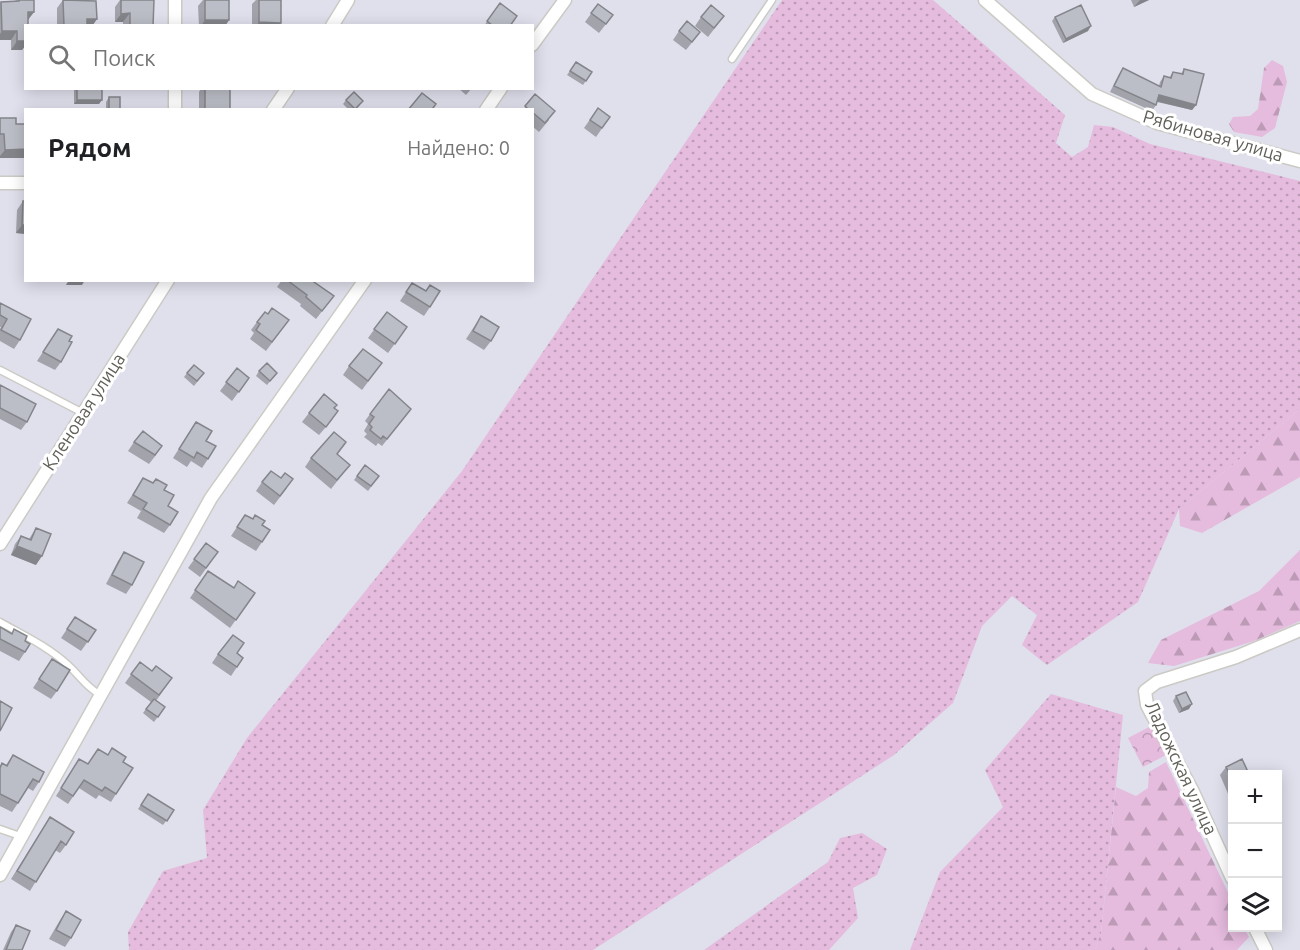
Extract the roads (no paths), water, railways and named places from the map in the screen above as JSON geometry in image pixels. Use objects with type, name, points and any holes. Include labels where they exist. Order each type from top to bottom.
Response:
[{"type":"street","points":[[175,0],[175,24]]},
{"type":"street","points":[[333,24],[348,0]]},
{"type":"street","points":[[534,42],[565,0]]},
{"type":"street","name":"Рябиновая улица","points":[[985,0],[1092,94],[1157,123],[1300,161]]},
{"type":"street","points":[[175,90],[175,108]]},
{"type":"street","points":[[274,108],[287,90]]},
{"type":"street","points":[[487,108],[500,90]]},
{"type":"street","points":[[0,183],[24,183]]},
{"type":"street","name":"Кленовая улица","points":[[0,544],[167,282]]},
{"type":"street","points":[[0,874],[211,498],[364,282]]},
{"type":"street","name":"Ладожская улица","points":[[1228,867],[1193,792],[1147,705],[1145,691],[1157,682],[1236,657],[1300,630]]},
{"type":"street","points":[[1258,932],[1266,950]]},
{"type":"lane","points":[[732,59],[771,0]]},
{"type":"lane","points":[[0,370],[83,413]]},
{"type":"lane","points":[[0,622],[35,641],[70,666],[83,685],[100,696]]},
{"type":"lane","points":[[0,829],[20,836]]}]
